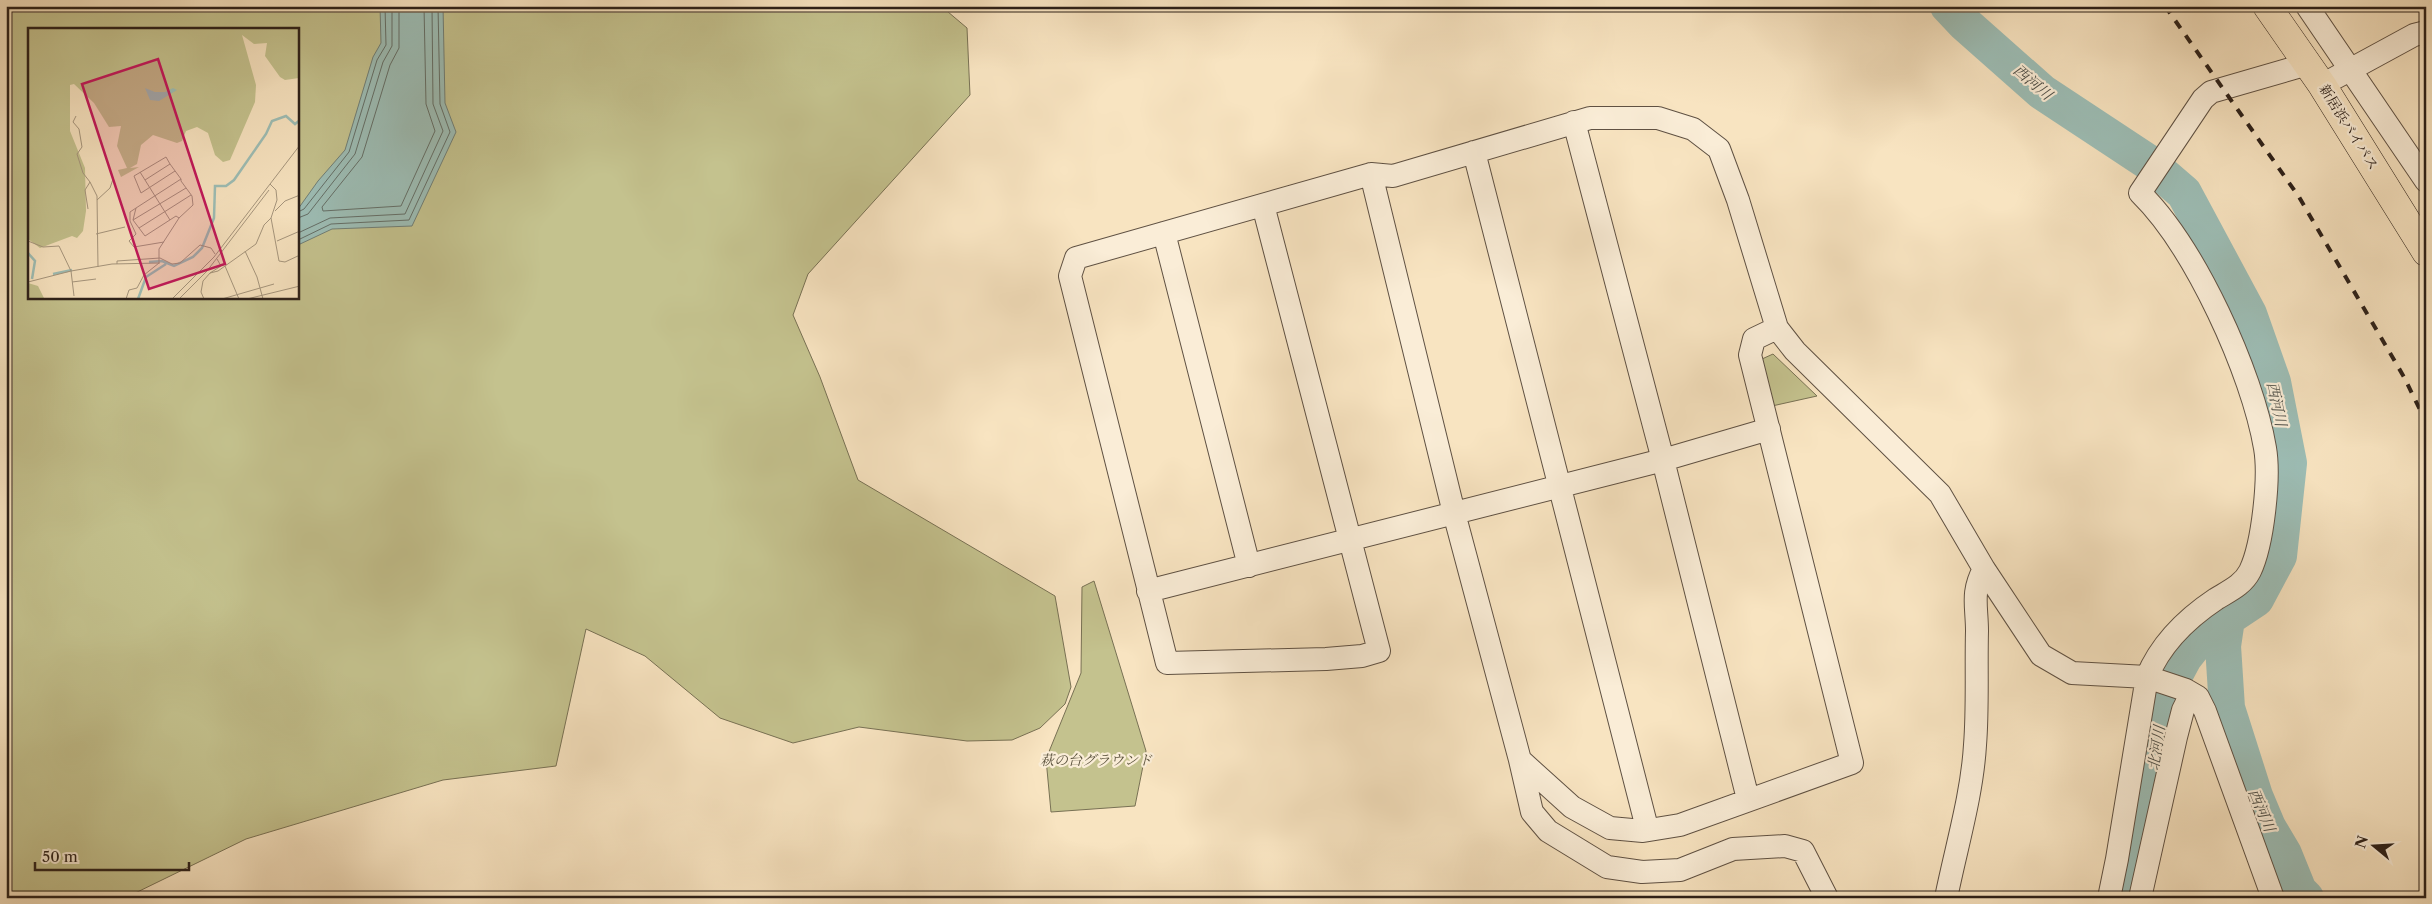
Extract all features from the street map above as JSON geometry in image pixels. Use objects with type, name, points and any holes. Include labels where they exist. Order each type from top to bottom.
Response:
[{"type":"highway","name":"新居浜バイパス","points":[[2267,6],[2315,74],[2426,252]]},
{"type":"street","points":[[2308,6],[2426,181]]},
{"type":"street","points":[[2109,898],[2152,678],[2153,663],[2174,632],[2215,600],[2241,584],[2250,570],[2259,539],[2267,479],[2265,449],[2254,402],[2232,346],[2194,263],[2151,203],[2140,193],[2203,99],[2211,92],[2351,69],[2414,35],[2426,32]]},
{"type":"street","points":[[1262,205],[1379,651],[1362,656],[1167,663],[1070,276],[1076,258],[1164,233],[1262,205],[1371,174],[1393,176],[1590,118],[1658,118],[1693,129],[1719,149],[1738,200],[1777,328],[1794,351],[1940,494],[1984,569],[2041,655],[2072,673],[2152,678],[2189,692],[2198,698],[2205,711],[2273,898]]},
{"type":"street","points":[[1574,122],[1664,460],[1748,799]]},
{"type":"street","points":[[1474,152],[1645,820],[1643,831]]},
{"type":"street","points":[[1371,174],[1454,513],[1520,760],[1532,812],[1548,831],[1607,867],[1642,872],[1680,870],[1733,849],[1785,846],[1803,851],[1827,898]]},
{"type":"street","points":[[1164,233],[1249,566]]},
{"type":"street","points":[[1520,760],[1572,807],[1610,828],[1643,831],[1680,825],[1852,763],[1750,356],[1754,339],[1777,328]]},
{"type":"street","points":[[1148,591],[1664,460],[1768,429]]},
{"type":"street","points":[[1946,898],[1975,745],[1977,624],[1974,602],[1977,582],[1984,569]]},
{"type":"street","points":[[2140,898],[2176,737],[2189,692]]},
{"type":"green space","points":[[6,6],[941,6],[967,28],[970,95],[808,274],[793,315],[820,377],[858,480],[1055,596],[1071,687],[1065,704],[1040,728],[1012,740],[967,741],[859,727],[793,743],[720,718],[645,656],[586,629],[556,766],[443,780],[246,839],[125,898],[6,898]]},
{"type":"green space","points":[[1773,354],[1817,396],[1772,406],[1762,359]]},
{"type":"green space","name":"萩の台グラウンド","points":[[1094,581],[1146,751],[1135,806],[1051,812],[1046,759],[1081,673],[1082,587]]},
{"type":"water","points":[[380,6],[443,6],[445,103],[456,132],[412,226],[332,229],[299,245],[299,208],[318,181],[345,150],[373,57],[381,43]]},
{"type":"waterway","name":"西河川","points":[[1948,6],[1964,23],[2042,92],[2148,162],[2184,193],[2249,314],[2273,382],[2289,463],[2279,556],[2256,599],[2202,635],[2184,658],[2161,701],[2159,744],[2136,847],[2120,898]]},
{"type":"waterway","name":"西河川","points":[[2227,619],[2223,646],[2227,708],[2255,796],[2268,827],[2284,854],[2299,891],[2306,898]]},
{"type":"railway","points":[[2165,6],[2299,197],[2404,377],[2426,422]]},
{"type":"water label","name":"北河川","points":[[2156,748]]}]
